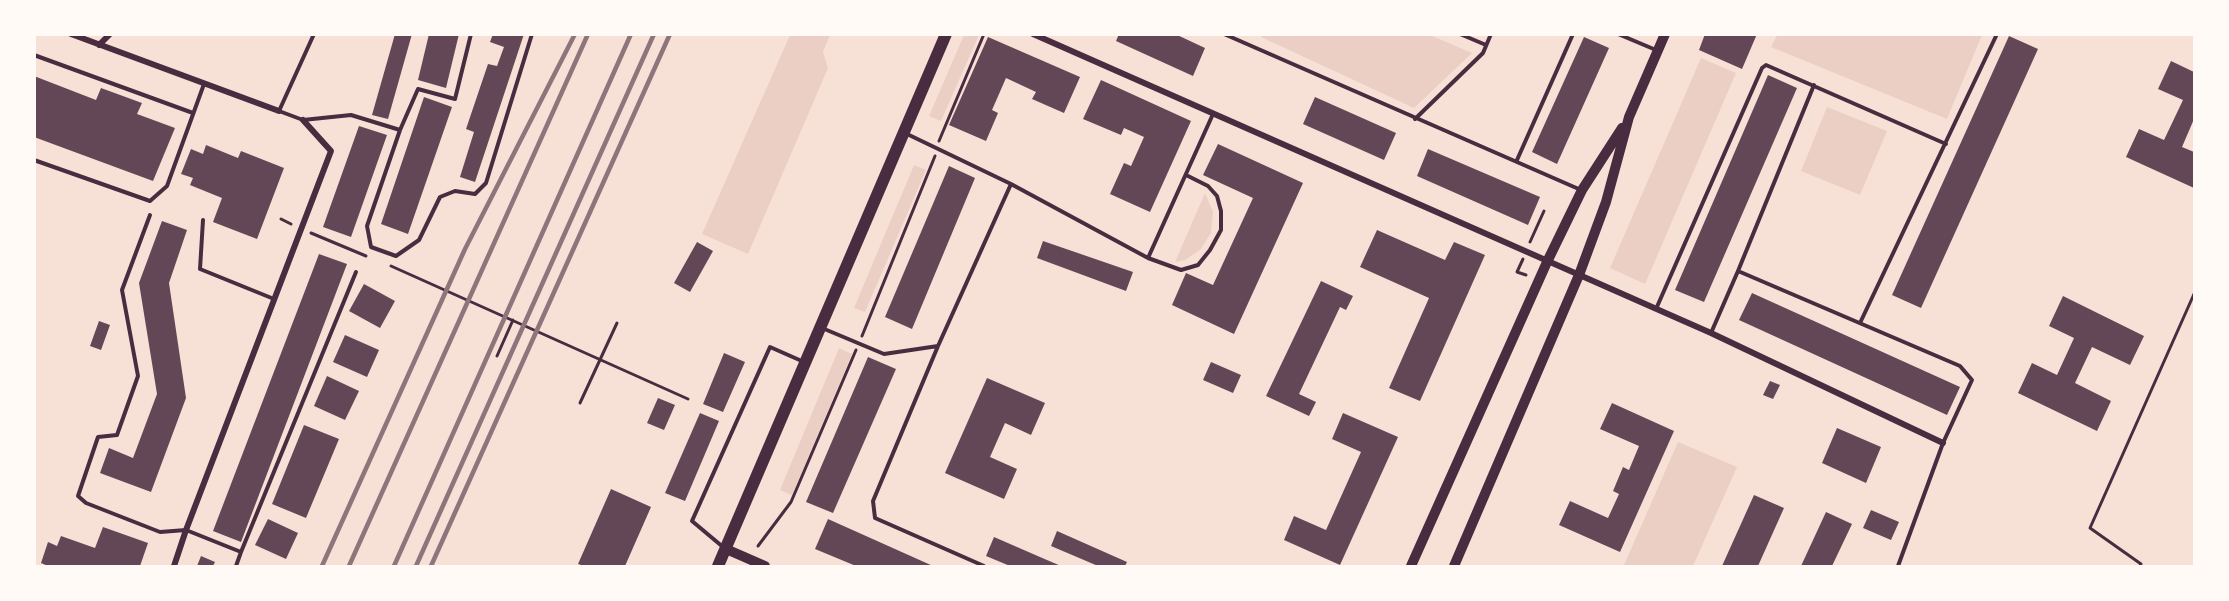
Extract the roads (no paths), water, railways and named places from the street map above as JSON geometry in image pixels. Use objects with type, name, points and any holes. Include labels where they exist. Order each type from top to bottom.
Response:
[{"type":"highway","points":[[718,567],[946,34]]},
{"type":"main road","points":[[1454,567],[1579,275],[1606,202],[1629,117],[1665,34]]},
{"type":"main road","points":[[1411,567],[1547,261],[1582,190],[1629,117]]},
{"type":"main road","points":[[726,549],[765,567]]},
{"type":"street","points":[[71,34],[279,111]]},
{"type":"street","points":[[99,45],[110,34]]},
{"type":"street","points":[[1033,34],[1711,333],[1943,443]]},
{"type":"street","points":[[174,567],[186,530],[331,151],[303,120]]},
{"type":"lane","points":[[314,34],[279,111],[303,120],[351,115],[400,130]]},
{"type":"lane","points":[[471,34],[455,99],[418,89],[400,130],[367,226],[371,247],[396,256],[419,240],[440,197],[455,191],[475,194],[486,183],[532,34]]},
{"type":"lane","points":[[1224,34],[1582,190]]},
{"type":"lane","points":[[1460,34],[1486,45]]},
{"type":"lane","points":[[1415,118],[1483,53],[1491,34]]},
{"type":"lane","points":[[1517,160],[1573,34]]},
{"type":"lane","points":[[1618,34],[1658,51]]},
{"type":"lane","points":[[1860,323],[1997,34]]},
{"type":"lane","points":[[34,55],[193,113]]},
{"type":"lane","points":[[1656,309],[1762,68],[1766,65],[1946,144]]},
{"type":"lane","points":[[34,160],[150,201],[166,186],[204,84]]},
{"type":"lane","points":[[1711,333],[1814,85]]},
{"type":"lane","points":[[1148,258],[1213,114]]},
{"type":"lane","points":[[904,133],[1011,184],[1148,258],[1181,270],[1198,265],[1221,230],[1221,211],[1217,196],[1208,186],[1186,175]]},
{"type":"lane","points":[[984,567],[875,518],[873,501],[938,346],[1011,184]]},
{"type":"lane","points":[[150,215],[122,290],[138,376],[117,435],[98,437],[78,496],[86,503],[160,532],[186,530],[242,552]]},
{"type":"lane","points":[[203,220],[200,269],[274,299]]},
{"type":"lane","points":[[1738,271],[1960,366],[1972,380],[1943,443],[1898,567]]},
{"type":"lane","points":[[236,567],[356,272]]},
{"type":"lane","points":[[822,327],[884,354],[938,346]]},
{"type":"lane","points":[[726,549],[692,521],[770,347],[806,363]]},
{"type":"railway","points":[[322,566],[465,249],[575,34]]},
{"type":"railway","points":[[349,566],[588,34]]},
{"type":"railway","points":[[394,566],[631,34]]},
{"type":"railway","points":[[416,566],[654,34]]},
{"type":"railway","points":[[431,566],[670,34]]}]
